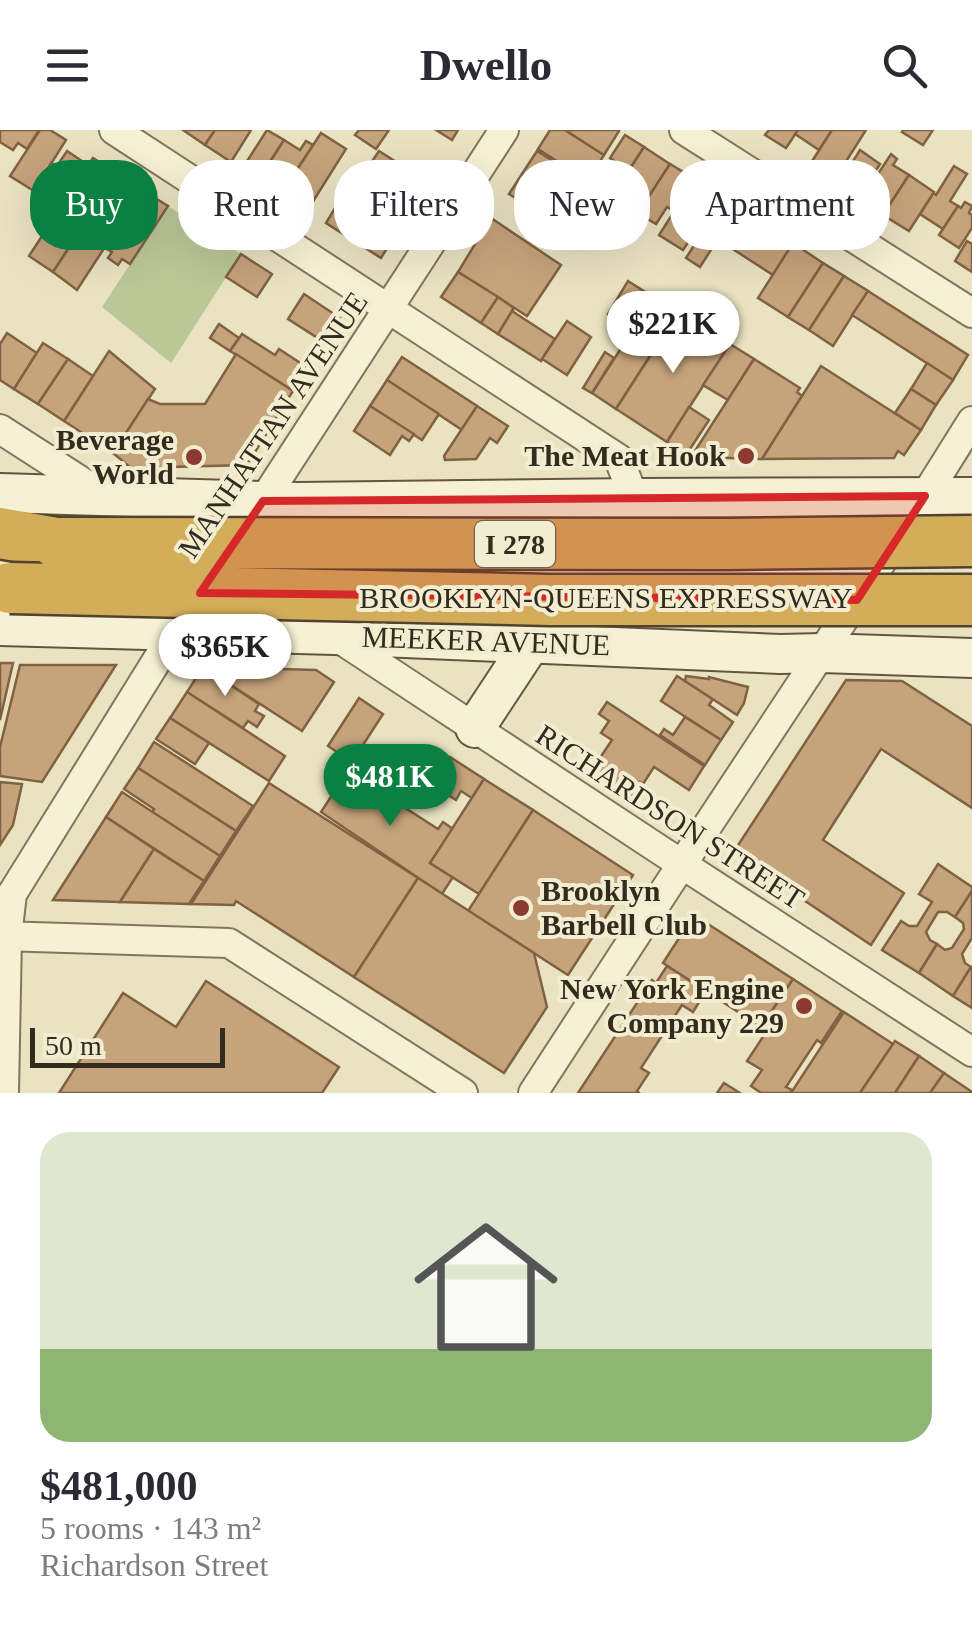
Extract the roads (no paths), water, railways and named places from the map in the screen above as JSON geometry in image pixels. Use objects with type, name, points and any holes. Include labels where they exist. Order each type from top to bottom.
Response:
[{"type":"highway","points":[[0,533],[57,542]]},
{"type":"highway","name":"BROOKLYN-QUEENS EXPRESSWAY","points":[[2,586],[57,542],[972,542]]},
{"type":"highway","name":"BROOKLYN-QUEENS EXPRESSWAY","points":[[2,586],[530,600],[972,600]]},
{"type":"highway","points":[[724,601],[866,628],[970,656]]},
{"type":"main road","points":[[0,493],[263,501],[972,496]]},
{"type":"main road","name":"MEEKER AVENUE","points":[[2,586],[174,631],[780,654],[970,656]]},
{"type":"main road","points":[[475,728],[531,643]]},
{"type":"street","points":[[114,130],[618,458],[634,498]]},
{"type":"street","name":"MANHATTAN AVENUE","points":[[4,1093],[4,936],[12,894],[174,631],[390,309],[504,130]]},
{"type":"street","points":[[684,130],[972,314]]},
{"type":"street","points":[[534,1093],[972,421]]},
{"type":"street","points":[[0,429],[105,497]]},
{"type":"street","name":"RICHARDSON STREET","points":[[334,635],[972,1052]]},
{"type":"street","points":[[4,936],[229,943],[463,1093]]},
{"type":"lane","points":[[330,570],[874,574]]},
{"type":"place","name":"The Meat Hook","points":[[746,456]]},
{"type":"place","name":"Beverage World","points":[[194,457]]},
{"type":"place","name":"Brooklyn Barbell Club","points":[[521,908]]},
{"type":"place","name":"New York Engine Company 229","points":[[804,1006]]}]
